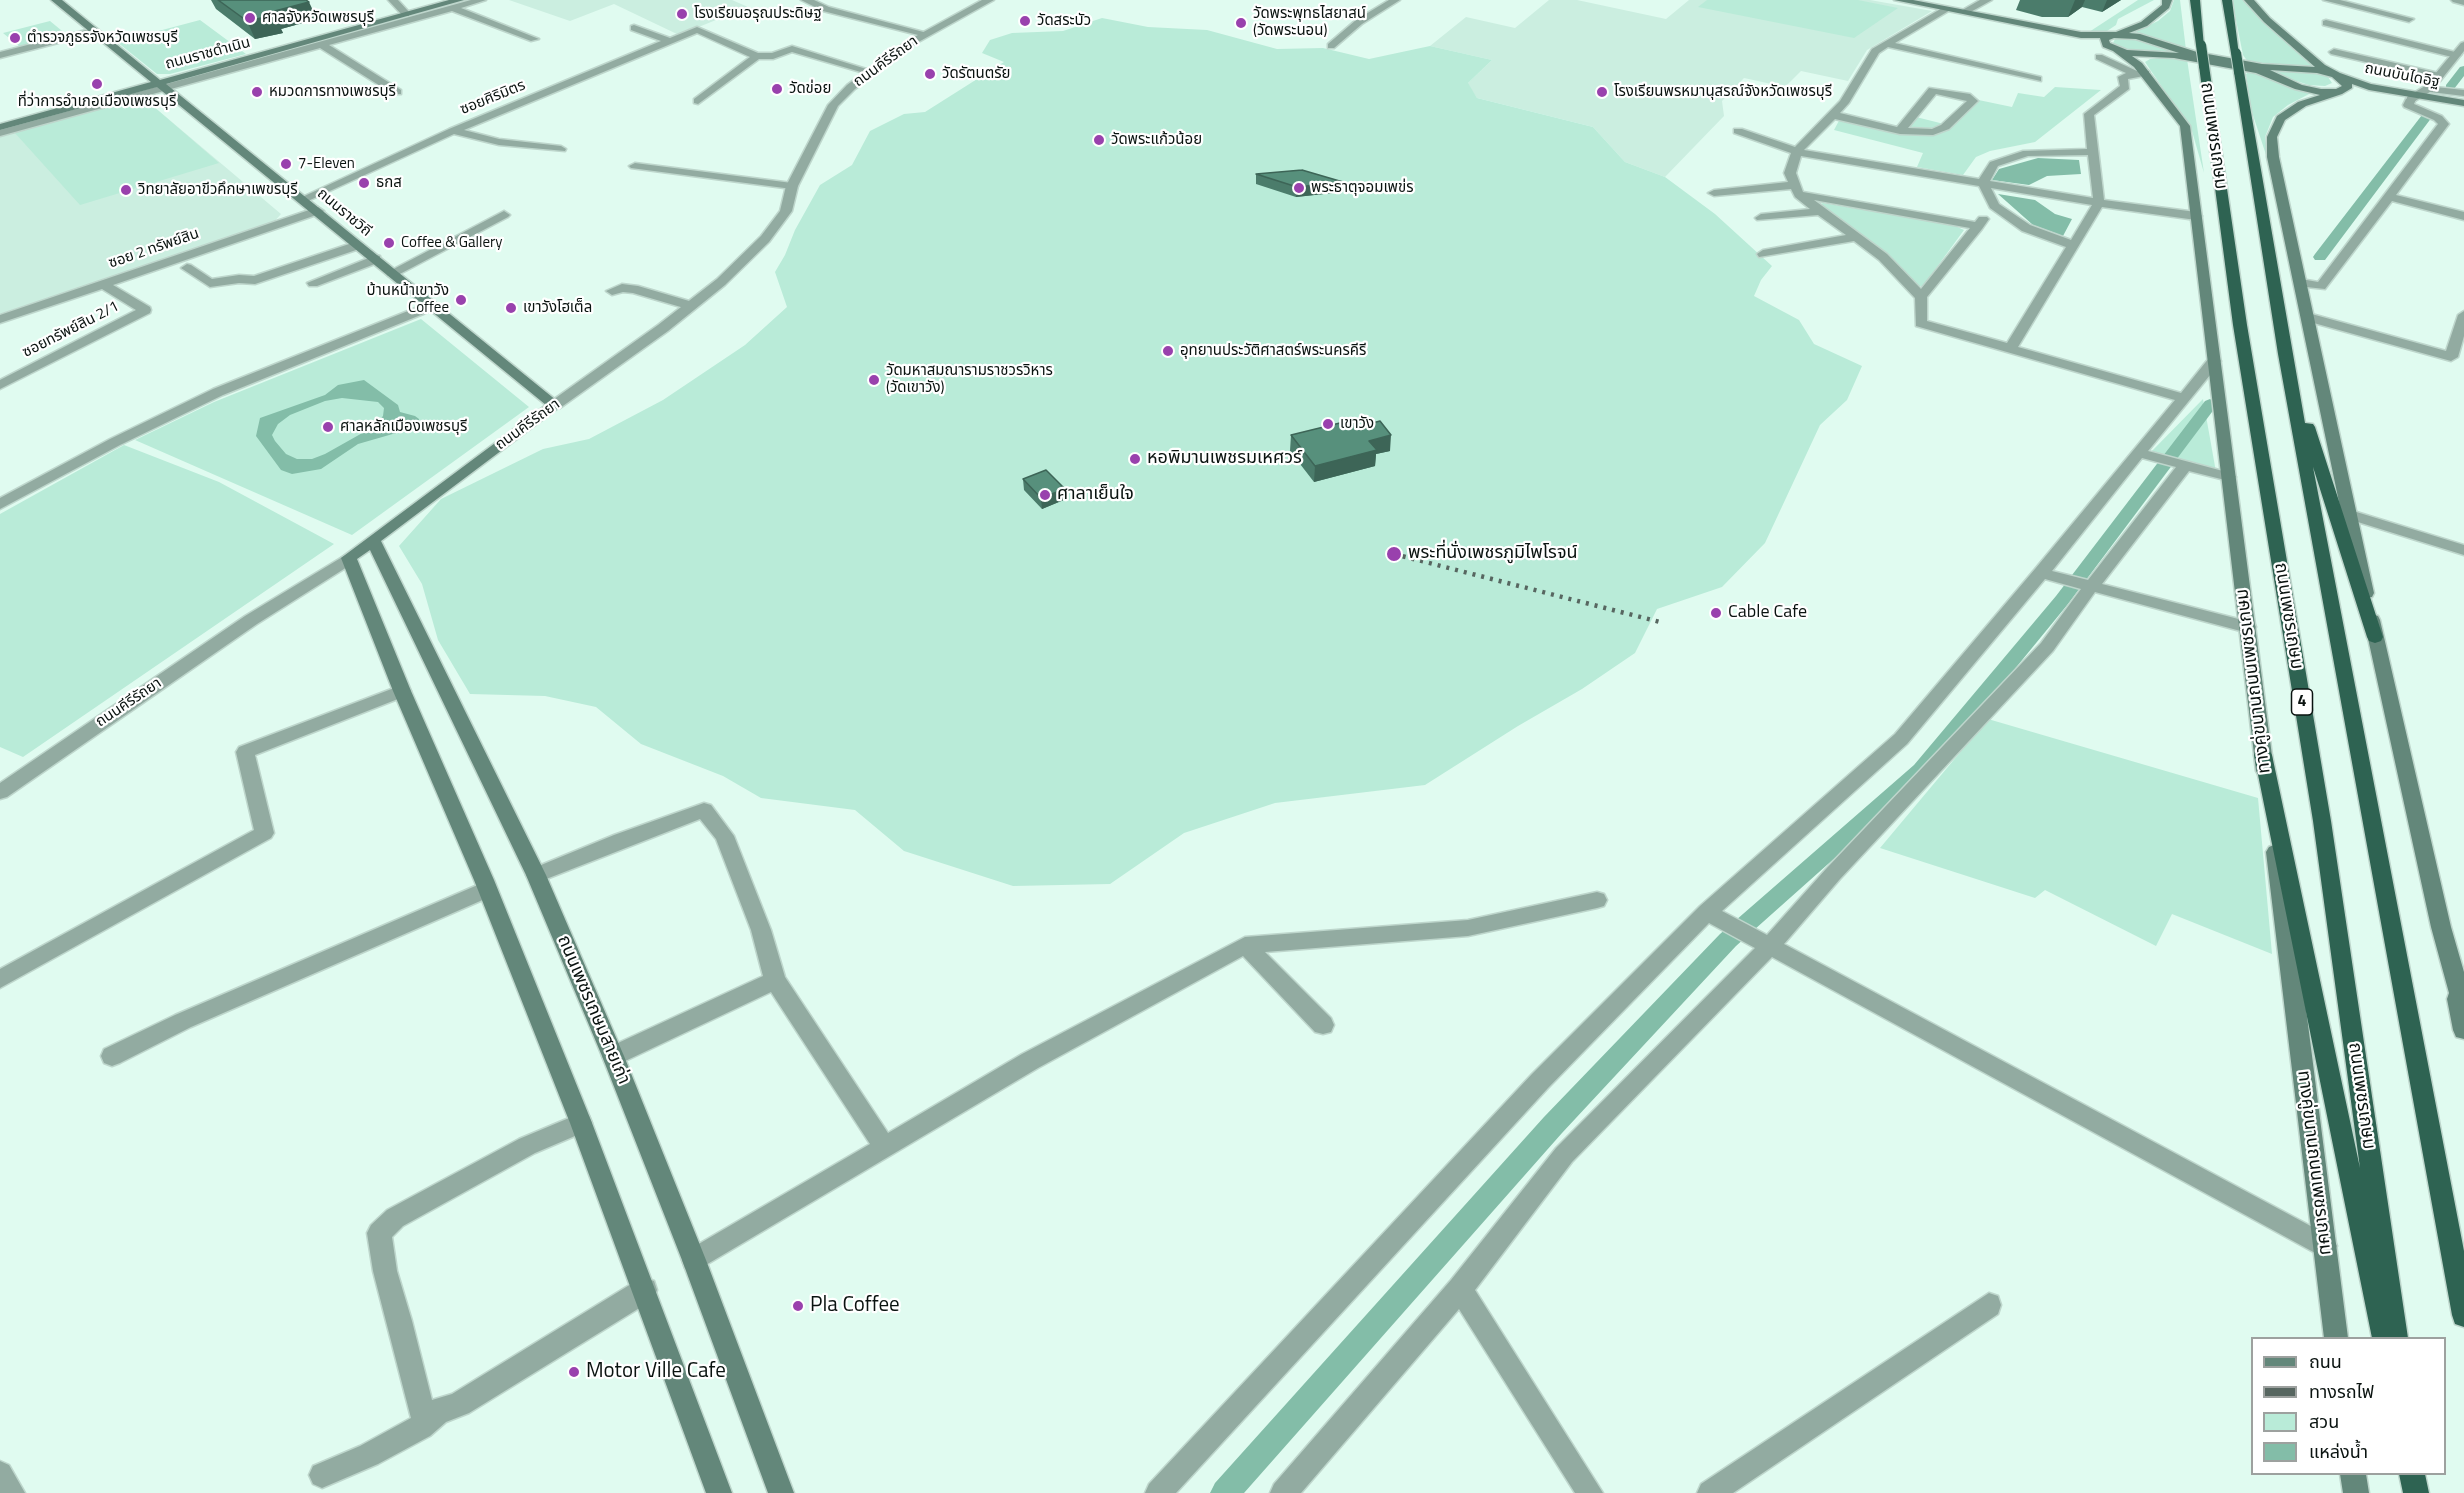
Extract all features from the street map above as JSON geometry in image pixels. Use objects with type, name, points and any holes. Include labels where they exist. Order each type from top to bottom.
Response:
[{"type":"highway","name":"ถนนเพชรเกษม","points":[[2195,0],[2240,325],[2322,821],[2396,1337]]},
{"type":"highway","name":"ถนนเพชรเกษม","points":[[2227,0],[2285,354],[2464,1315]]},
{"type":"highway","points":[[2285,354],[2375,636]]},
{"type":"highway","points":[[2263,755],[2384,1337]]},
{"type":"highway","points":[[2414,1475],[2417,1493]]},
{"type":"main road","name":"ถนนราชวิถี","points":[[56,0],[555,405]]},
{"type":"main road","points":[[1899,0],[2113,41],[2144,38],[2195,55],[2262,67],[2312,69],[2336,75]]},
{"type":"main road","points":[[2113,41],[2144,24],[2166,6],[2167,0]]},
{"type":"main road","points":[[2249,0],[2267,20],[2321,67],[2346,82],[2348,86],[2341,91],[2302,104],[2281,118],[2272,137],[2273,156],[2375,636],[2464,1030]]},
{"type":"main road","points":[[306,45],[406,14],[455,4]]},
{"type":"main road","name":"ทางคู่ขนานถนนเพชรเกษม","points":[[2113,41],[2138,65],[2141,74],[2185,126],[2336,1337]]},
{"type":"main road","name":"ถนนบันไดอิฐ","points":[[2113,41],[2140,54],[2174,55],[2214,62],[2274,75],[2310,90],[2418,94],[2464,109]]},
{"type":"main road","name":"ถนนบันไดอิฐ","points":[[2336,75],[2369,87],[2464,103]]},
{"type":"main road","name":"ถนนราชดำเนิน","points":[[0,127],[160,86]]},
{"type":"main road","name":"ถนนคีรีรัถยา","points":[[348,558],[555,405]]},
{"type":"main road","name":"ถนนเพชรเกษมสายเก่า","points":[[373,540],[536,875],[613,1056],[694,1260],[781,1493]]},
{"type":"main road","points":[[348,558],[487,889],[581,1123],[719,1493]]},
{"type":"main road","points":[[2441,927],[2464,1009]]},
{"type":"main road","points":[[2353,1475],[2356,1493]]},
{"type":"street","points":[[393,0],[406,14]]},
{"type":"street","points":[[0,133],[306,45],[321,44],[455,4],[481,0]]},
{"type":"street","points":[[806,0],[826,9],[926,34]]},
{"type":"street","name":"ถนนคีรีรัถยา","points":[[555,405],[645,342],[691,306],[721,282],[765,239],[786,211],[792,186],[832,105],[871,72],[926,34],[989,0]]},
{"type":"street","points":[[1331,46],[1359,22],[1395,0]]},
{"type":"street","points":[[1964,12],[1987,0]]},
{"type":"street","points":[[2328,0],[2403,26],[2456,55]]},
{"type":"street","points":[[2456,0],[2464,2]]},
{"type":"street","points":[[455,4],[534,39]]},
{"type":"street","points":[[1921,297],[1883,257],[1798,190],[1790,173],[1797,152],[1844,103],[1875,51],[1947,9]]},
{"type":"street","points":[[2326,23],[2403,26]]},
{"type":"street","points":[[634,28],[669,41]]},
{"type":"street","name":"ซอยศิริมิตร","points":[[304,200],[453,130],[697,30],[757,56]]},
{"type":"street","points":[[0,55],[94,32]]},
{"type":"street","points":[[321,44],[397,92]]},
{"type":"street","points":[[1886,44],[2037,79]]},
{"type":"street","points":[[2301,283],[2320,286],[2444,124],[2438,118],[2408,105],[2439,76],[2464,45]]},
{"type":"street","points":[[698,101],[757,56],[773,56],[792,49],[871,72]]},
{"type":"street","points":[[2334,52],[2439,76]]},
{"type":"street","points":[[2099,57],[2141,74]]},
{"type":"street","points":[[2011,348],[2098,203],[2089,114],[2125,87],[2123,77],[2141,74]]},
{"type":"street","points":[[1833,115],[1900,131],[1933,132],[1945,127],[1973,101],[1966,96],[1933,90],[1900,131]]},
{"type":"street","points":[[2418,94],[2464,93]]},
{"type":"street","points":[[453,130],[499,142],[561,149]]},
{"type":"street","points":[[1738,130],[1797,152],[2098,203],[2196,216]]},
{"type":"street","points":[[1983,183],[1994,164],[2027,153],[2093,153]]},
{"type":"street","points":[[635,166],[792,186]]},
{"type":"street","points":[[1983,183],[1994,206],[2026,228],[2073,245]]},
{"type":"street","points":[[1714,193],[1798,190],[1978,225]]},
{"type":"street","points":[[2390,197],[2464,216]]},
{"type":"street","points":[[1994,206],[1921,297],[1921,323],[2184,398]]},
{"type":"street","points":[[1761,218],[1822,211]]},
{"type":"street","name":"ซอย 2 ทรัพย์สิน","points":[[0,319],[318,212]]},
{"type":"street","points":[[392,273],[504,215]]},
{"type":"street","points":[[1763,254],[1857,237]]},
{"type":"street","points":[[188,268],[210,283],[239,279],[255,280],[358,245]]},
{"type":"street","points":[[313,283],[376,260]]},
{"type":"street","name":"ซอยทรัพย์สิน 2/1","points":[[0,385],[145,310],[103,284]]},
{"type":"street","points":[[612,291],[622,288],[634,289],[691,306]]},
{"type":"street","points":[[0,504],[115,442],[218,392],[433,305]]},
{"type":"street","points":[[2308,317],[2451,357],[2464,315]]},
{"type":"street","points":[[1158,1493],[1540,1081],[1901,739],[2143,454],[2214,361]]},
{"type":"street","points":[[2143,454],[2229,477]]},
{"type":"street","points":[[1283,1493],[1460,1289],[1564,1155],[1763,942],[1848,858],[2047,647],[2181,464]]},
{"type":"street","points":[[2350,515],[2464,550]]},
{"type":"street","name":"ถนนคีรีรัถยา","points":[[0,792],[251,620],[348,558]]},
{"type":"street","points":[[2041,573],[2248,627]]},
{"type":"street","points":[[0,980],[264,833],[245,752],[402,691]]},
{"type":"street","points":[[536,875],[621,840],[704,810],[724,836],[761,930],[775,980],[884,1146]]},
{"type":"street","points":[[112,1056],[183,1021],[487,889]]},
{"type":"street","points":[[694,1260],[1030,1061],[1245,945],[1468,928],[1597,900]]},
{"type":"street","points":[[1714,916],[2325,1246]]},
{"type":"street","points":[[1245,945],[1323,1025]]},
{"type":"street","points":[[613,1056],[775,980]]},
{"type":"street","points":[[581,1123],[527,1146],[395,1218],[379,1233],[385,1271],[400,1321],[422,1413],[437,1413],[460,1404],[645,1290]]},
{"type":"street","points":[[1460,1289],[1590,1493]]},
{"type":"street","points":[[1710,1493],[1989,1305]]},
{"type":"street","points":[[322,1476],[369,1455],[422,1427],[437,1413]]},
{"type":"street","points":[[0,1474],[12,1493]]},
{"type":"shaded area","name":"โรงเรียนอรุณประดิษฐ","points":[[509,0],[732,0],[748,7],[679,35],[614,4],[570,21]]},
{"type":"shaded area","name":"โรงเรียนพรหมานุสรณ์จังหวัดเพชรบุรี","points":[[1549,0],[1577,0],[1666,19],[1689,0],[1870,0],[1932,11],[1867,50],[1848,81],[1801,71],[1785,87],[1744,78],[1722,101],[1724,116],[1665,177],[1625,162],[1593,127],[1477,98],[1467,84],[1492,60],[1430,46],[1466,17],[1515,28]]},
{"type":"shaded area","name":"วิทยาลัยอาขีวคึกษาเพขรบุรี","points":[[110,106],[153,106],[281,214],[274,222],[0,314],[0,137]]},
{"type":"green space","points":[[1707,0],[1858,0],[1898,8],[1854,38],[1698,7]]},
{"type":"green space","points":[[2138,0],[2154,0],[2118,19],[2116,25],[2107,31],[2089,32]]},
{"type":"green space","points":[[2174,0],[2180,0],[2186,50],[2135,32],[2158,21],[2170,11]]},
{"type":"green space","points":[[2232,0],[2243,0],[2272,30],[2317,67],[2248,62],[2243,55]]},
{"type":"green space","points":[[1102,18],[1148,27],[1207,30],[1277,49],[1323,48],[1369,59],[1430,46],[1492,60],[1468,83],[1477,98],[1593,127],[1625,162],[1665,177],[1715,214],[1772,266],[1761,280],[1754,296],[1799,320],[1814,344],[1862,366],[1847,400],[1820,425],[1765,543],[1722,587],[1657,609],[1635,653],[1582,689],[1518,726],[1425,785],[1275,803],[1184,833],[1110,884],[1013,886],[904,851],[855,810],[761,798],[723,776],[641,744],[596,707],[545,696],[470,694],[438,640],[422,584],[399,546],[441,499],[543,449],[589,439],[663,400],[745,345],[787,307],[775,272],[820,185],[852,165],[870,131],[904,114],[925,112],[1004,62],[982,53],[990,40],[1012,33],[1063,31]]},
{"type":"green space","points":[[200,20],[246,54],[170,74],[157,74],[117,42]]},
{"type":"green space","points":[[50,21],[67,35],[20,47],[3,33]]},
{"type":"green space","points":[[2115,39],[2141,40],[2175,52],[2138,52],[2122,49],[2113,43]]},
{"type":"green space","points":[[2170,57],[2187,59],[2204,173],[2192,131],[2145,62],[2150,59]]},
{"type":"green space","points":[[2255,68],[2313,72],[2328,77],[2332,83],[2325,86],[2309,85]]},
{"type":"green space","points":[[2250,71],[2268,75],[2311,93],[2288,105],[2273,117],[2265,137],[2269,164],[2250,106],[2246,74]]},
{"type":"green space","points":[[2055,87],[2101,90],[2035,142],[1990,151],[1976,157],[1963,175],[1917,167],[1923,153],[1834,130],[1842,115],[1898,128],[1908,115],[1944,124],[1969,98],[2012,107],[2018,93],[2044,97]]},
{"type":"green space","points":[[110,106],[153,106],[219,163],[80,205],[15,133]]},
{"type":"green space","points":[[1823,203],[1953,225],[1964,230],[1923,286],[1916,286],[1818,205]]},
{"type":"green space","points":[[421,319],[529,407],[352,535],[135,440],[214,402]]},
{"type":"green space","points":[[2203,399],[2216,472],[2149,454]]},
{"type":"green space","points":[[124,445],[219,482],[334,544],[23,757],[0,747],[0,514]]},
{"type":"green space","points":[[1988,719],[2258,798],[2272,954],[2172,914],[2156,946],[2045,890],[2035,898],[1880,848]]},
{"type":"water","points":[[2038,158],[2079,160],[2081,174],[2047,176],[2029,185],[1992,180],[1999,169]]},
{"type":"water","points":[[1998,194],[2035,200],[2055,214],[2072,219],[2063,236],[2033,225]]},
{"type":"water","points":[[364,380],[398,405],[400,412],[419,419],[419,424],[410,429],[358,444],[321,469],[292,474],[281,470],[256,436],[260,418],[325,395],[338,385]],"holes":[[[342,398],[378,402],[384,408],[383,416],[373,427],[312,459],[297,459],[286,454],[272,435],[278,424],[290,415],[325,401]]]},
{"type":"building","points":[[218,0],[306,0],[309,2],[271,12],[275,15],[247,21]]},
{"type":"building","points":[[1302,170],[1343,182],[1297,187],[1256,174]]},
{"type":"building","points":[[1352,420],[1357,427],[1380,421],[1391,435],[1369,441],[1377,450],[1315,466],[1291,435]]},
{"type":"building","points":[[1046,470],[1065,489],[1041,498],[1023,479]]},
{"type":"waterway","points":[[2450,87],[2464,69]]},
{"type":"waterway","points":[[2320,257],[2426,117]]},
{"type":"waterway","points":[[1225,1493],[1553,1125],[1728,940],[1921,770],[2062,600],[2210,404]]},
{"type":"railway","points":[[1394,554],[1660,622]]},
{"type":"place","name":"โรงเรียนอรุณประดิษฐ","points":[[682,14]]},
{"type":"place","name":"ศาลจังหวัดเพชรบุรี","points":[[250,18]]},
{"type":"place","name":"วัดสระบัว","points":[[1025,21]]},
{"type":"place","name":"วัดพระพุทธไสยาสน์ (วัดพระนอน)","points":[[1241,23]]},
{"type":"place","name":"ตำรวจภูธรจังหวัดเพชรบุรี","points":[[15,38]]},
{"type":"place","name":"วัดรัตนตรัย","points":[[930,74]]},
{"type":"place","name":"ที่ว่าการอำเภอเมืองเพชรบุรี","points":[[97,84]]},
{"type":"place","name":"วัดข่อย","points":[[777,89]]},
{"type":"place","name":"หมวดการทางเพชรบุรี","points":[[257,92]]},
{"type":"place","name":"โรงเรียนพรหมานุสรณ์จังหวัดเพชรบุรี","points":[[1602,92]]},
{"type":"place","name":"วัดพระแก้วน้อย","points":[[1099,140]]},
{"type":"place","name":"7-Eleven","points":[[286,164]]},
{"type":"place","name":"ธกส","points":[[364,183]]},
{"type":"place","name":"พระธาตุจอมเพข่ร","points":[[1299,188]]},
{"type":"place","name":"วิทยาลัยอาขีวคึกษาเพขรบุรี","points":[[126,190]]},
{"type":"place","name":"Coffee & Gallery","points":[[389,243]]},
{"type":"place","name":"บ้านหน้าเขาวัง Coffee","points":[[461,300]]},
{"type":"place","name":"เขาวังโฮเต็ล","points":[[511,308]]},
{"type":"place","name":"อุทยานประวัติศาสตร์พระนครคีรี","points":[[1168,351]]},
{"type":"place","name":"วัดมหาสมณารามราชวรวิหาร (วัดเขาวัง)","points":[[874,380]]},
{"type":"place","name":"เขาวัง","points":[[1328,424]]},
{"type":"place","name":"ศาลหลักเมืองเพชรบุรี","points":[[328,427]]},
{"type":"place","name":"หอพิมานเพชรมเหศวร์","points":[[1135,459]]},
{"type":"place","name":"ศาลาเย็นใจ","points":[[1045,495]]},
{"type":"place","name":"พระที่นั่งเพชรภูมิไพโรจน์","points":[[1394,554]]},
{"type":"place","name":"Cable Cafe","points":[[1716,613]]},
{"type":"place","name":"Pla Coffee","points":[[798,1306]]},
{"type":"place","name":"Motor Ville Cafe","points":[[574,1372]]}]
